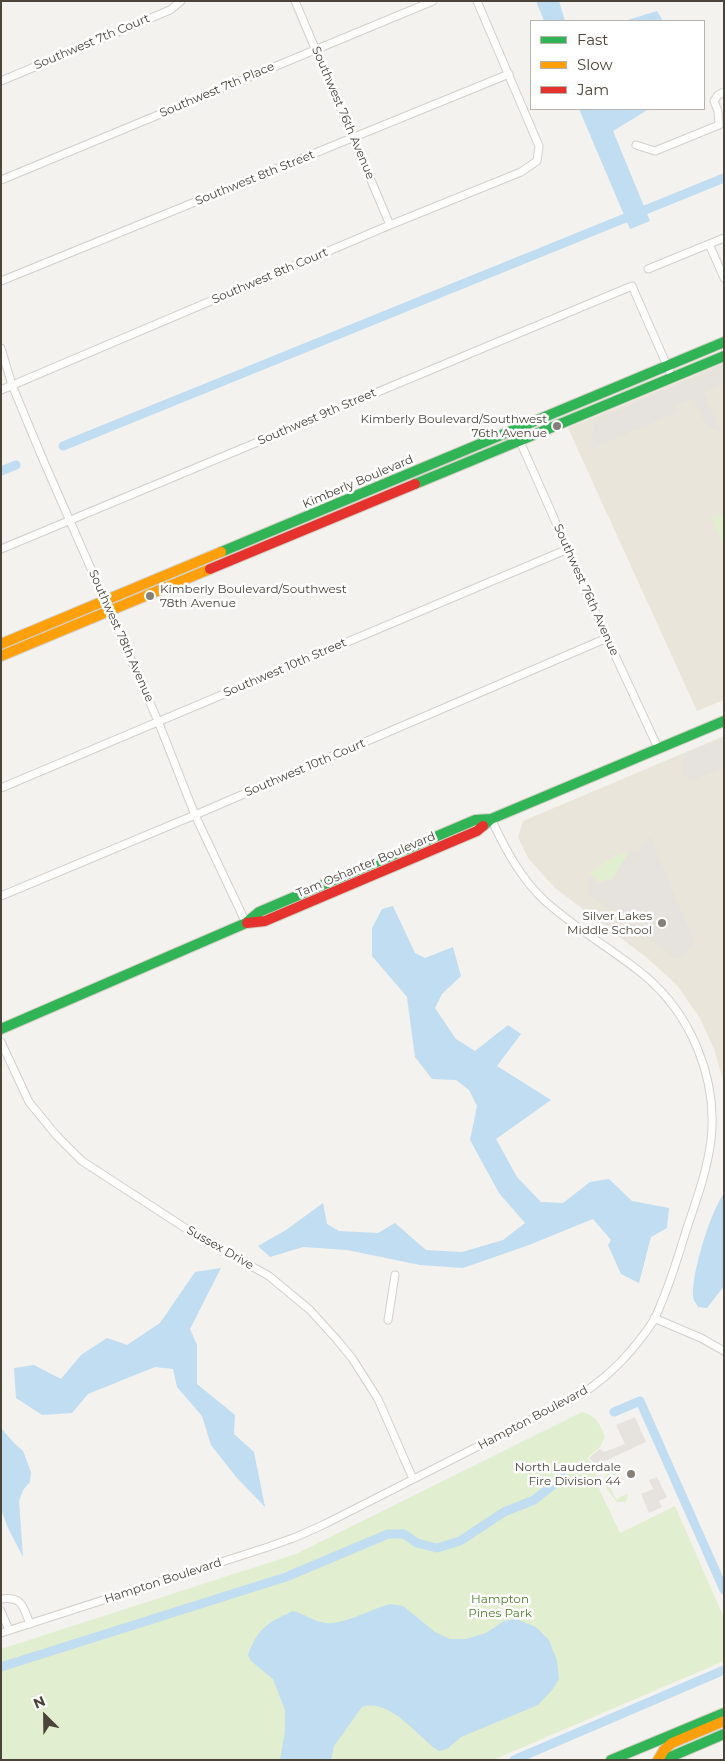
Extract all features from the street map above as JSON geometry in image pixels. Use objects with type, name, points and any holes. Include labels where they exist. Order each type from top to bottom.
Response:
[{"type":"street","name":"Southwest 7th Court","points":[[1,81],[170,10],[181,1]]},
{"type":"street","name":"Southwest 76th Avenue","points":[[295,1],[390,225]]},
{"type":"street","name":"Southwest 7th Place","points":[[1,180],[433,1]]},
{"type":"street","points":[[477,1],[509,74]]},
{"type":"street","name":"Southwest 8th Street","points":[[1,281],[509,74]]},
{"type":"street","name":"Southwest 8th Court","points":[[1,390],[390,225],[521,172],[537,161],[538,146],[509,74]]},
{"type":"street","points":[[636,145],[655,150],[719,124],[718,111],[714,101],[718,95],[724,92]]},
{"type":"street","points":[[648,270],[724,238]]},
{"type":"street","points":[[709,244],[724,278]]},
{"type":"street","name":"Southwest 9th Street","points":[[1,549],[632,286],[667,365]]},
{"type":"street","name":"Kimberly Boulevard","points":[[1,644],[724,342]]},
{"type":"street","name":"Southwest 78th Avenue","points":[[1,348],[12,385],[44,462],[158,721],[196,815],[246,923]]},
{"type":"street","name":"Kimberly Boulevard","points":[[1,656],[724,356]]},
{"type":"street","points":[[667,365],[672,377]]},
{"type":"street","points":[[577,417],[585,405],[622,388],[630,381]]},
{"type":"street","name":"Southwest 76th Avenue","points":[[515,430],[659,750]]},
{"type":"street","name":"Southwest 10th Street","points":[[1,788],[568,549]]},
{"type":"street","points":[[226,550],[230,561]]},
{"type":"street","name":"Southwest 10th Court","points":[[1,896],[196,815],[607,638]]},
{"type":"street","name":"Tam Oshanter Boulevard","points":[[1,1029],[246,923],[259,912],[475,820],[491,819],[659,750],[724,721]]},
{"type":"street","name":"Hampton Boulevard","points":[[1,1611],[5,1632],[296,1537],[566,1402],[594,1386],[629,1353],[654,1318],[674,1269],[709,1152],[711,1105],[700,1056],[682,1016],[646,976],[543,900],[512,859],[491,819]]},
{"type":"street","name":"Sussex Drive","points":[[1,1042],[29,1102],[56,1135],[82,1161],[199,1238],[269,1276],[310,1310],[352,1358],[372,1388],[413,1479]]},
{"type":"street","points":[[388,1320],[395,1275]]},
{"type":"street","points":[[654,1318],[701,1338],[724,1351]]},
{"type":"street","points":[[1,1593],[14,1598],[23,1608],[30,1624]]},
{"type":"street","points":[[1,1600],[14,1598]]},
{"type":"street","points":[[611,1760],[724,1713]]},
{"type":"street","points":[[658,1760],[664,1750],[672,1743],[724,1721]]},
{"type":"street","points":[[663,1760],[724,1734]]},
{"type":"shaded area","points":[[724,363],[724,700],[697,711],[568,428]]},
{"type":"shaded area","points":[[724,365],[724,384],[704,393],[722,433],[707,427],[693,398],[676,406],[678,412],[592,449],[593,421]]},
{"type":"shaded area","name":"Silver Lakes Middle School","points":[[724,736],[723,1079],[714,1049],[701,1020],[677,985],[646,957],[555,888],[528,858],[518,837],[523,821]]},
{"type":"shaded area","points":[[724,738],[724,768],[692,781],[681,772],[684,754]]},
{"type":"shaded area","points":[[648,837],[651,839],[695,943],[681,958],[675,958],[588,894],[588,877],[599,884],[612,879],[629,852],[638,851]]},
{"type":"shaded area","points":[[635,1417],[646,1442],[596,1465],[589,1458],[600,1449],[604,1452],[625,1444],[616,1425]]},
{"type":"shaded area","points":[[657,1477],[667,1497],[659,1501],[662,1507],[649,1513],[641,1494],[653,1489],[649,1480]]},
{"type":"green space","points":[[724,514],[724,547],[712,519]]},
{"type":"green space","points":[[627,852],[650,907],[612,879],[601,881],[589,874],[611,858]]},
{"type":"green space","name":"Hampton Pines Park","points":[[582,1412],[597,1421],[605,1437],[600,1447],[587,1458],[594,1467],[600,1491],[620,1533],[675,1506],[724,1618],[724,1661],[493,1760],[1,1760],[1,1649],[296,1554]]},
{"type":"green space","points":[[610,1469],[616,1470],[618,1473],[606,1479],[616,1499],[627,1494],[628,1498],[625,1502],[617,1502],[607,1489],[605,1477]]},
{"type":"water","points":[[536,1],[559,1],[565,20],[544,20]]},
{"type":"water","points":[[657,11],[662,20],[627,20]]},
{"type":"water","points":[[579,110],[647,110],[613,131],[650,221],[630,229]]},
{"type":"water","points":[[393,906],[415,953],[425,958],[453,947],[461,976],[442,994],[435,1008],[456,1039],[475,1051],[508,1025],[521,1034],[497,1066],[551,1100],[496,1139],[517,1177],[541,1202],[563,1203],[590,1182],[609,1179],[632,1201],[669,1208],[667,1228],[651,1237],[639,1283],[621,1274],[608,1245],[611,1240],[593,1219],[529,1245],[463,1268],[420,1265],[347,1250],[303,1247],[270,1257],[258,1246],[286,1230],[323,1203],[327,1224],[339,1231],[378,1233],[395,1223],[426,1250],[462,1252],[503,1240],[525,1223],[499,1193],[470,1140],[477,1106],[469,1090],[456,1080],[432,1079],[415,1057],[407,997],[372,956],[372,928],[382,909]]},
{"type":"water","points":[[724,1193],[724,1286],[707,1308],[698,1307],[693,1296],[695,1273],[713,1214]]},
{"type":"water","points":[[221,1268],[190,1329],[197,1345],[197,1384],[235,1415],[234,1434],[254,1452],[265,1507],[237,1478],[211,1445],[202,1416],[177,1387],[173,1369],[155,1367],[88,1394],[72,1413],[42,1415],[16,1398],[14,1368],[34,1365],[61,1379],[81,1355],[107,1338],[127,1345],[160,1323],[195,1272]]},
{"type":"water","points":[[1,1428],[23,1451],[31,1472],[30,1482],[23,1490],[19,1501],[23,1557],[8,1528],[1,1509]]},
{"type":"water","points":[[390,1604],[403,1606],[435,1632],[450,1639],[466,1639],[486,1633],[504,1621],[516,1619],[536,1627],[549,1640],[557,1661],[559,1679],[538,1705],[461,1737],[447,1749],[439,1751],[391,1712],[381,1707],[371,1706],[362,1707],[334,1746],[331,1760],[280,1760],[285,1732],[285,1710],[273,1679],[251,1661],[248,1655],[260,1632],[276,1619],[293,1611],[317,1621],[333,1623],[341,1622]]},
{"type":"waterway","points":[[63,446],[724,178]]},
{"type":"waterway","points":[[1,471],[16,465]]},
{"type":"waterway","points":[[614,1412],[640,1401],[724,1590]]},
{"type":"waterway","points":[[1,1667],[286,1577],[388,1534],[404,1534],[417,1543],[437,1548],[460,1541],[504,1512],[534,1500],[563,1477]]},
{"type":"waterway","points":[[514,1760],[724,1670]]},
{"type":"traffic: fast","points":[[221,552],[724,342]]},
{"type":"traffic: fast","points":[[415,484],[724,356]]},
{"type":"traffic: fast","points":[[483,826],[491,819],[724,721]]},
{"type":"traffic: fast","points":[[1,1029],[246,923],[259,912],[475,820],[491,819]]},
{"type":"traffic: fast","points":[[611,1760],[724,1713]]},
{"type":"traffic: fast","points":[[663,1760],[724,1734]]},
{"type":"traffic: slow","points":[[1,644],[221,552]]},
{"type":"traffic: slow","points":[[1,656],[210,569]]},
{"type":"traffic: slow","points":[[658,1760],[664,1750],[672,1743],[724,1721]]},
{"type":"traffic: jam","points":[[210,569],[415,484]]},
{"type":"traffic: jam","points":[[247,923],[265,921],[477,831],[483,826]]},
{"type":"place","name":"Kimberly Boulevard/Southwest 76th Avenue","points":[[557,426]]},
{"type":"place","name":"Kimberly Boulevard/Southwest 78th Avenue","points":[[150,596]]},
{"type":"place","name":"Silver Lakes Middle School","points":[[662,923]]},
{"type":"place","name":"North Lauderdale Fire Division 44","points":[[631,1474]]}]
